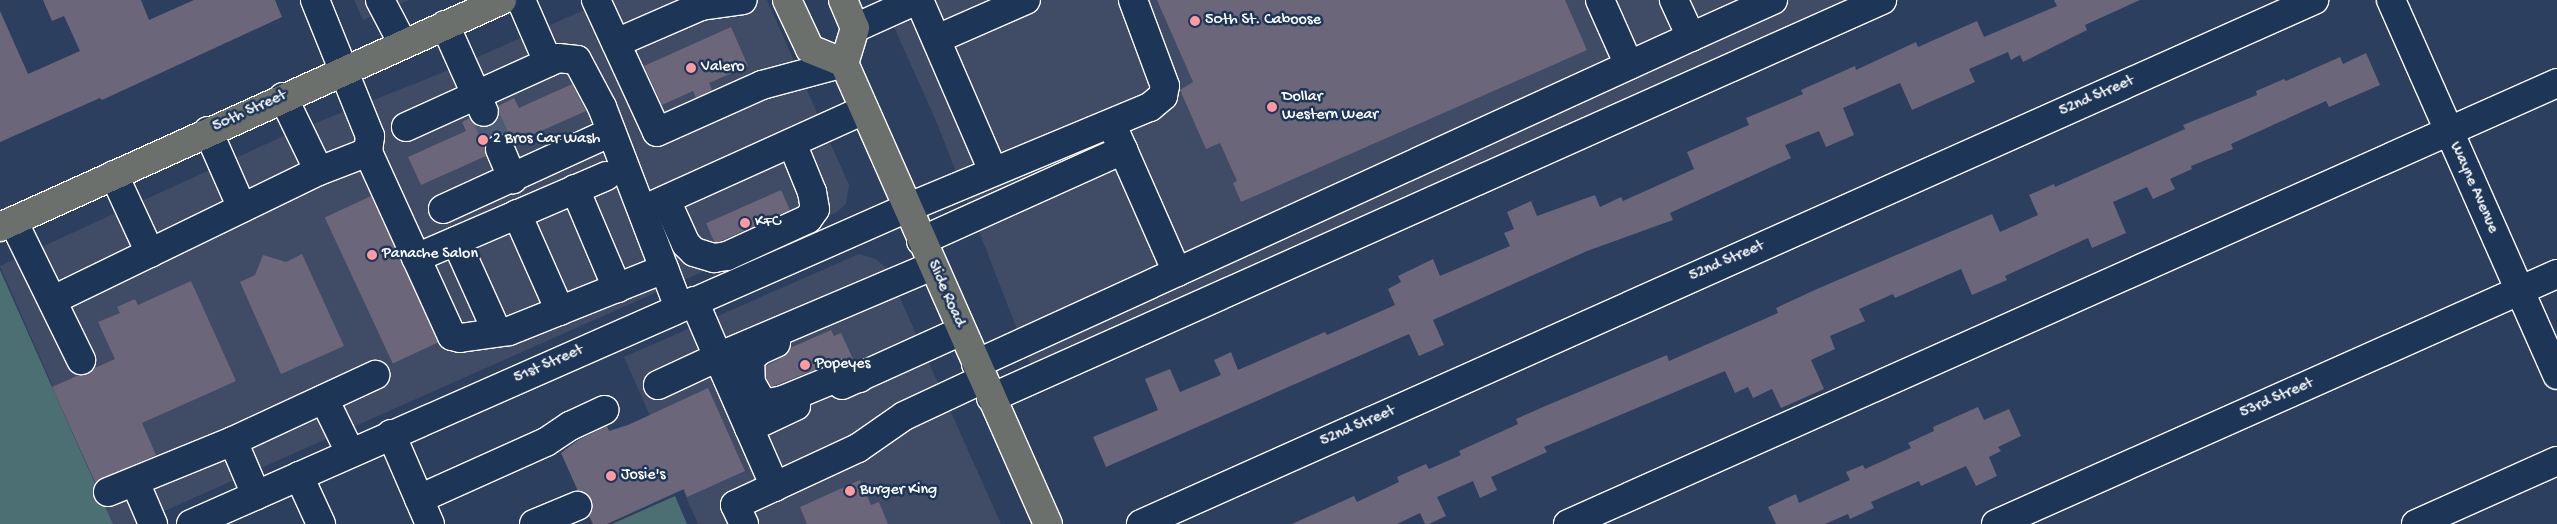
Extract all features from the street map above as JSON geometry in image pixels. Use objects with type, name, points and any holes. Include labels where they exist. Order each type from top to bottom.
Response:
[{"type":"main road","points":[[787,0],[810,49],[844,63],[855,28],[843,0]]},
{"type":"main road","name":"50th Street","points":[[7,224],[208,131],[445,25],[484,3]]},
{"type":"main road","name":"Slide Road","points":[[844,63],[932,266],[1048,524]]},
{"type":"street","points":[[380,0],[403,44]]},
{"type":"street","points":[[522,0],[548,62]]},
{"type":"street","points":[[596,0],[657,132],[762,85],[844,63]]},
{"type":"street","points":[[616,43],[700,3],[743,0]]},
{"type":"street","points":[[855,28],[918,0],[993,170]]},
{"type":"street","points":[[936,39],[1026,0]]},
{"type":"street","name":"51st Street","points":[[191,524],[350,452],[993,170],[1150,107],[1163,96],[1164,86],[1133,0]]},
{"type":"street","points":[[1600,0],[1629,65]]},
{"type":"street","points":[[1674,0],[1690,36]]},
{"type":"street","points":[[984,381],[1177,272],[1629,65],[1690,36],[1746,5],[1773,0]]},
{"type":"street","points":[[744,524],[735,505],[858,448],[904,416],[1882,0]]},
{"type":"street","name":"52nd Street","points":[[1141,524],[2314,0]]},
{"type":"street","name":"Wayne Avenue","points":[[2391,0],[2557,375]]},
{"type":"street","points":[[318,6],[370,136],[368,152],[452,336],[460,338],[509,331],[664,269]]},
{"type":"street","points":[[445,25],[480,104]]},
{"type":"street","points":[[406,128],[480,104],[548,62],[567,57],[576,60],[611,132],[654,205],[694,252],[714,258],[727,256],[808,219],[815,209],[812,192],[792,143]]},
{"type":"street","points":[[1568,524],[2557,84]]},
{"type":"street","points":[[283,97],[319,171]]},
{"type":"street","points":[[654,205],[864,110]]},
{"type":"street","points":[[1112,123],[1177,272]]},
{"type":"street","points":[[208,131],[242,208]]},
{"type":"street","points":[[443,208],[513,179],[611,132]]},
{"type":"street","points":[[500,149],[513,179]]},
{"type":"street","points":[[922,241],[1123,150]]},
{"type":"street","points":[[53,300],[319,171],[368,152]]},
{"type":"street","points":[[114,175],[150,253]]},
{"type":"street","points":[[416,258],[606,176]]},
{"type":"street","points":[[575,189],[617,288]]},
{"type":"street","points":[[654,205],[664,269],[718,357],[775,487]]},
{"type":"street","points":[[517,214],[560,311]]},
{"type":"street","points":[[7,224],[53,300],[81,360]]},
{"type":"street","points":[[456,241],[497,332]]},
{"type":"street","points":[[658,385],[718,357],[932,266]]},
{"type":"street","name":"53rd Street","points":[[1996,524],[2557,274]]},
{"type":"street","points":[[830,310],[812,327],[760,350],[750,359],[751,382],[761,400],[769,403],[804,394],[846,374],[859,378]]},
{"type":"street","points":[[749,428],[961,331]]},
{"type":"street","points":[[108,492],[233,441],[375,375]]},
{"type":"street","points":[[324,399],[350,452]]},
{"type":"street","points":[[419,499],[546,442],[570,426],[604,410]]},
{"type":"street","points":[[391,434],[430,524]]},
{"type":"street","points":[[233,441],[256,495]]},
{"type":"street","points":[[2416,524],[2557,461]]},
{"type":"street","points":[[299,476],[321,524]]},
{"type":"street","points":[[135,482],[153,524]]},
{"type":"street","points":[[534,524],[577,506]]},
{"type":"shaded area","points":[[354,0],[409,0],[363,20]]},
{"type":"shaded area","points":[[607,0],[767,0],[849,185],[846,204],[837,212],[135,524],[113,524],[0,266],[288,134],[439,74]]},
{"type":"shaded area","points":[[882,0],[1857,0],[1032,368],[937,123]]},
{"type":"shaded area","points":[[859,254],[876,259],[887,269],[1001,524],[698,524],[624,357]]},
{"type":"green space","points":[[0,270],[113,524],[0,524]]},
{"type":"green space","points":[[675,496],[687,524],[612,524]]},
{"type":"building","points":[[43,0],[141,0],[149,20],[194,0],[275,0],[282,17],[102,100],[100,98],[0,142],[0,11],[28,74],[80,51],[64,16],[52,21]]},
{"type":"building","points":[[1157,0],[1565,0],[1587,50],[1241,202],[1233,183],[1237,181],[1220,143],[1206,149],[1180,90],[1193,82]]},
{"type":"building","points":[[2054,0],[2140,0],[2085,25],[2087,30],[2023,62],[2020,55],[2011,60],[2008,52],[1969,69],[1975,82],[1912,110],[1900,83],[1843,108],[1854,135],[1826,147],[1819,131],[1785,145],[1791,158],[1670,213],[1673,220],[1587,251],[1433,320],[1444,345],[1419,356],[1409,334],[1106,467],[1093,437],[1158,410],[1145,379],[1170,369],[1180,392],[1221,375],[1214,360],[1231,352],[1238,370],[1325,332],[1327,335],[1395,305],[1388,289],[1401,282],[1398,276],[1433,259],[1440,276],[1510,246],[1504,233],[1514,229],[1507,212],[1531,201],[1537,216],[1595,195],[1600,207],[1621,197],[1623,201],[1694,169],[1687,152],[1749,125],[1746,118],[1803,94],[1801,90],[1855,66],[1856,70],[1916,42],[1918,47],[1977,21],[1984,37],[2057,6]]},
{"type":"building","name":"Valero","points":[[731,27],[748,66],[709,83],[712,90],[696,98],[693,91],[662,105],[644,66]]},
{"type":"building","points":[[2366,53],[2380,85],[2329,107],[2326,101],[2231,144],[2233,149],[2191,166],[2192,169],[2170,179],[2175,189],[2153,199],[2147,187],[2113,202],[2126,233],[2092,248],[2088,238],[2005,276],[2007,280],[1972,295],[1961,269],[1895,298],[1893,294],[1859,309],[1865,321],[1830,336],[1835,349],[1811,360],[1824,389],[1781,408],[1772,389],[1753,398],[1748,387],[1735,393],[1725,371],[1544,447],[1547,452],[1491,477],[1497,490],[1480,498],[1473,481],[1437,497],[1446,516],[1429,524],[1425,524],[1420,513],[1397,524],[1292,524],[1354,496],[1357,502],[1399,482],[1397,477],[1426,464],[1429,469],[1461,455],[1459,451],[1518,424],[1516,419],[1667,355],[1669,361],[1778,313],[1776,308],[1817,289],[1992,214],[2000,232],[2038,215],[2029,195],[2054,184],[2055,187],[2185,129],[2183,125],[2257,95],[2256,91],[2284,79],[2286,81],[2340,57],[2343,64]]},
{"type":"building","name":"2 Bros Car Wash","points":[[572,84],[586,111],[514,143],[502,134],[493,135],[485,147],[486,156],[421,185],[408,157],[466,131],[462,122],[470,118],[482,127],[491,126],[499,114],[498,106],[514,98],[519,108]]},
{"type":"building","name":"KFC","points":[[781,190],[790,210],[715,243],[706,223]]},
{"type":"building","name":"Panache Salon","points":[[371,196],[439,342],[393,363],[325,218]]},
{"type":"building","points":[[302,254],[344,346],[281,374],[240,282],[255,275],[263,255],[286,262]]},
{"type":"building","points":[[191,281],[236,381],[142,423],[156,455],[95,482],[52,387],[115,359],[98,322],[120,313],[117,307],[135,299],[138,305]]},
{"type":"building","name":"Popeyes","points":[[831,330],[834,336],[841,333],[853,359],[840,360],[771,387],[766,378],[766,366],[783,357],[790,348]]},
{"type":"building","points":[[708,388],[745,471],[687,497],[684,489],[607,524],[593,524],[589,516],[591,500],[578,491],[561,453],[578,440],[607,426],[609,431],[628,425]]},
{"type":"building","points":[[1978,407],[1984,420],[2009,409],[2021,436],[1998,447],[2001,451],[1989,457],[1997,476],[1976,486],[1966,466],[1921,486],[1919,481],[1871,502],[1874,508],[1850,519],[1848,514],[1825,524],[1776,524],[1768,507],[1796,494],[1799,503],[1850,480],[1846,472],[1863,465],[1865,469],[1911,448],[1908,443],[1934,431],[1933,427]]},
{"type":"building","name":"Burger King","points":[[860,480],[871,505],[879,502],[888,524],[807,524],[800,507]]},
{"type":"tunnel","points":[[484,112],[500,149]]},
{"type":"place","name":"50th St. Caboose","points":[[1195,21]]},
{"type":"place","name":"Valero","points":[[691,68]]},
{"type":"place","name":"Dollar Western Wear","points":[[1272,107]]},
{"type":"place","name":"2 Bros Car Wash","points":[[483,140]]},
{"type":"place","name":"KFC","points":[[745,223]]},
{"type":"place","name":"Panache Salon","points":[[372,255]]},
{"type":"place","name":"Popeyes","points":[[805,365]]},
{"type":"place","name":"Josie's","points":[[611,476]]},
{"type":"place","name":"Burger King","points":[[850,491]]}]
